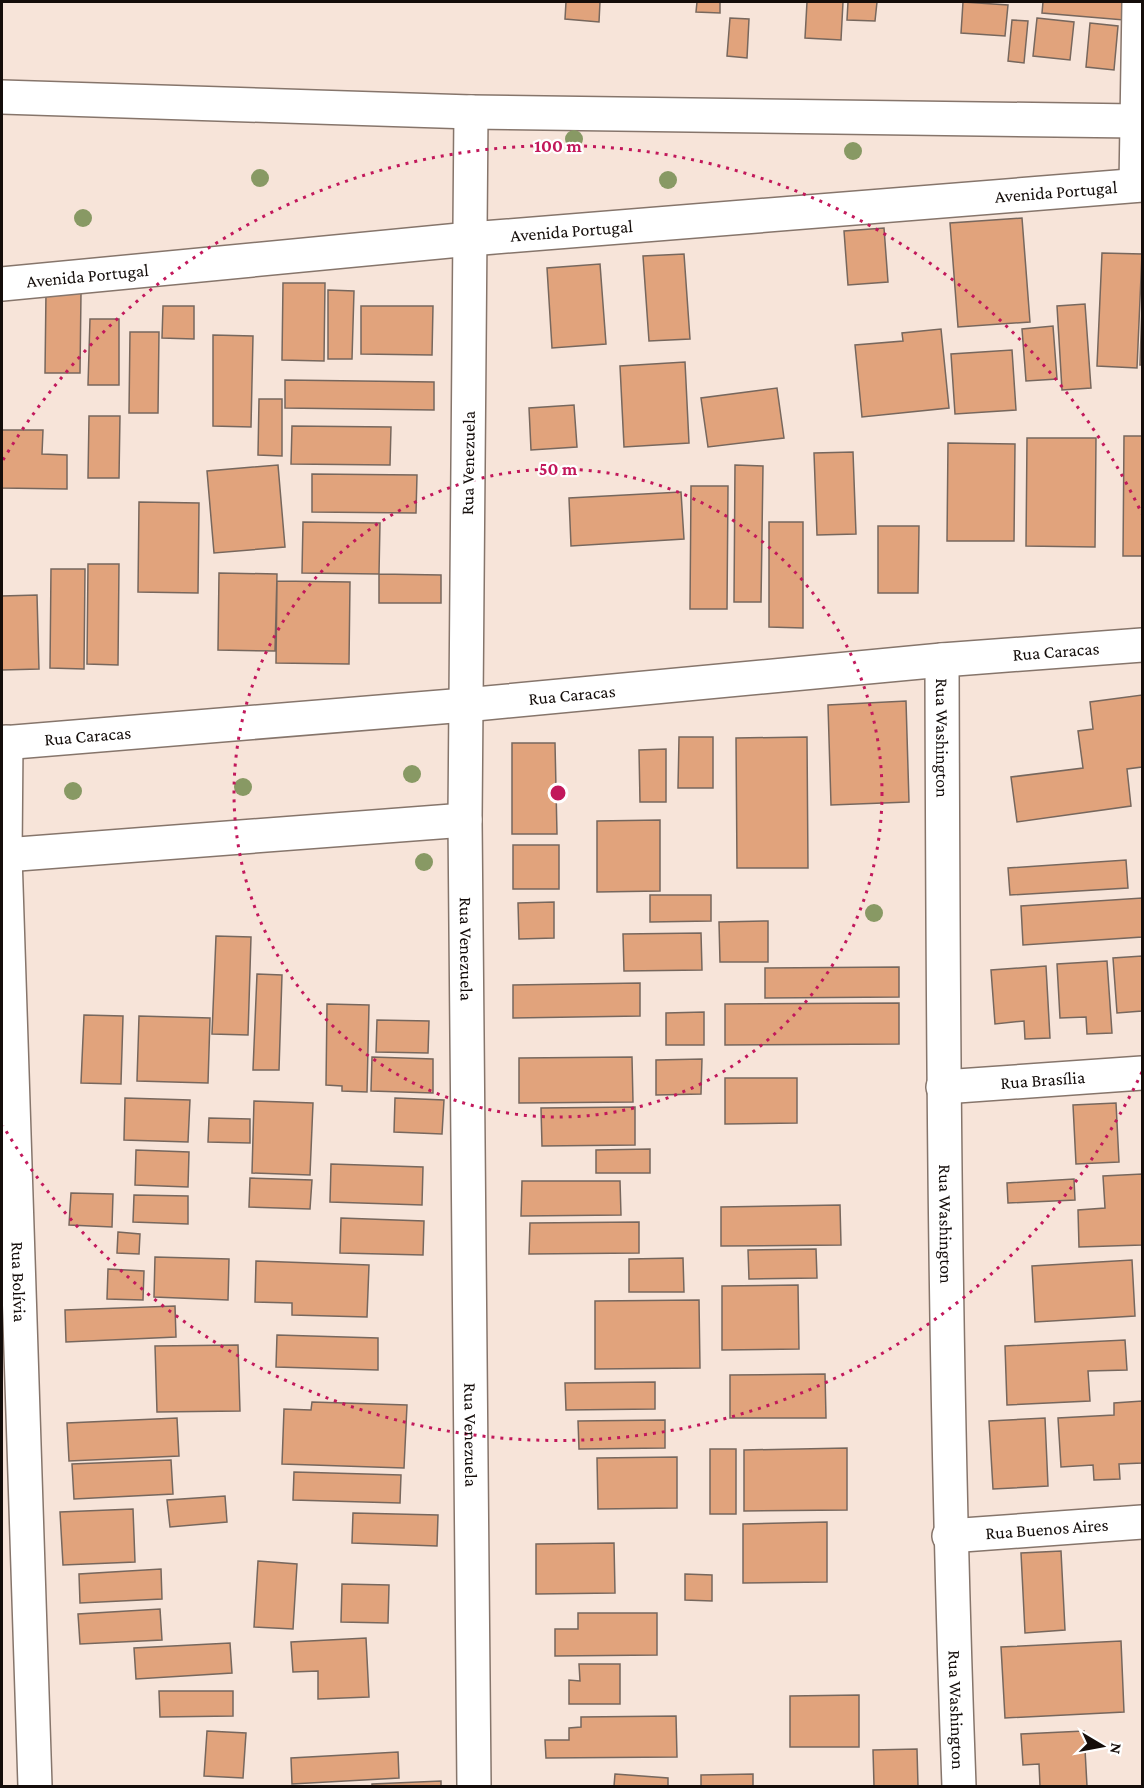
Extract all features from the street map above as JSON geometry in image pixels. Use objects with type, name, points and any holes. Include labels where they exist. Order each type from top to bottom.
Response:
[{"type":"street","points":[[1139,2],[1136,121],[1139,185]]},
{"type":"street","points":[[2,97],[471,112],[1136,121]]},
{"type":"street","name":"Rua Venezuela","points":[[471,112],[465,820],[474,1786]]},
{"type":"street","name":"Avenida Portugal","points":[[2,284],[470,239],[1139,185]]},
{"type":"street","name":"Rua Caracas","points":[[4,742],[465,705],[942,660],[1143,645]]},
{"type":"street","name":"Rua Washington","points":[[942,660],[943,1087],[950,1536],[959,1786]]},
{"type":"street","name":"Rua Bolívia","points":[[4,742],[5,855],[35,1786]]},
{"type":"street","points":[[5,855],[465,820]]},
{"type":"street","name":"Rua Brasília","points":[[943,1087],[1143,1073]]},
{"type":"street","name":"Rua Buenos Aires","points":[[950,1536],[1143,1522]]},
{"type":"building","points":[[566,2],[600,2],[599,22],[565,19]]},
{"type":"building","points":[[697,2],[720,2],[720,13],[696,12]]},
{"type":"building","points":[[807,2],[843,2],[841,40],[805,38]]},
{"type":"building","points":[[848,2],[877,2],[875,21],[847,20]]},
{"type":"building","points":[[963,2],[1008,5],[1005,36],[961,33]]},
{"type":"building","points":[[1043,2],[1126,2],[1124,20],[1042,13]]},
{"type":"building","points":[[730,18],[749,19],[747,58],[727,56]]},
{"type":"building","points":[[1037,18],[1074,22],[1070,60],[1033,56]]},
{"type":"building","points":[[1012,20],[1028,21],[1024,63],[1008,61]]},
{"type":"building","points":[[1090,23],[1118,26],[1114,70],[1086,67]]},
{"type":"building","points":[[1022,218],[1030,322],[958,327],[950,223]]},
{"type":"building","points":[[884,228],[888,282],[848,285],[844,231]]},
{"type":"building","points":[[1102,253],[1142,254],[1137,368],[1097,366]]},
{"type":"building","points":[[684,254],[690,339],[649,341],[643,256]]},
{"type":"building","points":[[600,264],[606,344],[552,348],[547,268]]},
{"type":"building","points":[[283,283],[325,283],[324,361],[282,360]]},
{"type":"building","points":[[328,290],[354,291],[352,359],[328,359]]},
{"type":"building","points":[[46,292],[81,293],[80,373],[45,373]]},
{"type":"building","points":[[1085,304],[1091,388],[1062,390],[1057,306]]},
{"type":"building","points":[[1142,305],[1142,365],[1140,365]]},
{"type":"building","points":[[163,306],[194,306],[194,339],[162,338]]},
{"type":"building","points":[[361,306],[433,306],[432,355],[361,354]]},
{"type":"building","points":[[90,319],[119,319],[119,385],[88,385]]},
{"type":"building","points":[[1053,326],[1057,379],[1026,381],[1022,329]]},
{"type":"building","points":[[941,329],[949,408],[862,417],[855,345],[903,341],[902,333]]},
{"type":"building","points":[[130,332],[159,332],[158,413],[129,413]]},
{"type":"building","points":[[213,335],[253,336],[251,427],[213,426]]},
{"type":"building","points":[[1012,350],[1016,410],[955,414],[951,354]]},
{"type":"building","points":[[685,362],[689,443],[624,447],[620,366]]},
{"type":"building","points":[[285,380],[434,382],[434,410],[285,408]]},
{"type":"building","points":[[777,388],[784,438],[708,447],[701,398]]},
{"type":"building","points":[[259,399],[282,399],[282,456],[258,455]]},
{"type":"building","points":[[574,405],[577,447],[531,450],[529,408]]},
{"type":"building","points":[[89,416],[120,416],[119,478],[88,478]]},
{"type":"building","points":[[292,426],[391,427],[390,465],[291,464]]},
{"type":"building","points":[[2,430],[43,430],[42,454],[67,455],[67,489],[2,488]]},
{"type":"building","points":[[1124,436],[1142,436],[1142,556],[1123,556]]},
{"type":"building","points":[[1027,438],[1096,438],[1095,547],[1026,546]]},
{"type":"building","points":[[948,443],[1015,444],[1014,541],[947,541]]},
{"type":"building","points":[[853,452],[856,534],[817,535],[814,453]]},
{"type":"building","points":[[278,465],[285,547],[214,553],[207,471]]},
{"type":"building","points":[[735,465],[763,466],[761,602],[734,602]]},
{"type":"building","points":[[312,474],[417,475],[416,513],[312,512]]},
{"type":"building","points":[[691,486],[728,486],[727,609],[690,609]]},
{"type":"building","points":[[681,492],[684,539],[571,546],[569,498]]},
{"type":"building","points":[[139,502],[199,503],[198,593],[138,592]]},
{"type":"building","points":[[303,522],[380,523],[379,574],[302,573]]},
{"type":"building","points":[[769,522],[803,522],[803,628],[769,627]]},
{"type":"building","points":[[878,526],[919,526],[918,593],[878,593]]},
{"type":"building","points":[[88,564],[119,564],[118,665],[87,664]]},
{"type":"building","points":[[51,569],[85,569],[84,669],[50,668]]},
{"type":"building","points":[[219,573],[277,574],[275,651],[218,650]]},
{"type":"building","points":[[379,574],[441,575],[441,603],[379,603]]},
{"type":"building","points":[[277,581],[350,582],[349,664],[276,663]]},
{"type":"building","points":[[37,595],[39,669],[2,670],[2,596]]},
{"type":"building","points":[[1142,695],[1142,767],[1127,769],[1131,806],[1017,822],[1011,777],[1083,768],[1078,731],[1093,729],[1090,702]]},
{"type":"building","points":[[906,701],[909,802],[831,805],[828,705]]},
{"type":"building","points":[[679,737],[713,737],[713,788],[678,788]]},
{"type":"building","points":[[807,737],[808,868],[737,868],[736,738]]},
{"type":"building","points":[[512,743],[555,743],[557,834],[512,834]]},
{"type":"building","points":[[666,749],[666,802],[640,802],[639,750]]},
{"type":"building","points":[[660,820],[660,891],[597,892],[597,821]]},
{"type":"building","points":[[513,845],[559,845],[559,889],[513,889]]},
{"type":"building","points":[[1126,860],[1128,888],[1010,895],[1008,868]]},
{"type":"building","points":[[650,895],[711,895],[711,921],[650,922]]},
{"type":"building","points":[[1142,898],[1142,937],[1023,945],[1021,906]]},
{"type":"building","points":[[554,902],[554,938],[519,939],[518,903]]},
{"type":"building","points":[[768,921],[768,962],[720,962],[719,922]]},
{"type":"building","points":[[701,933],[702,970],[624,971],[623,934]]},
{"type":"building","points":[[216,936],[251,937],[248,1035],[212,1034]]},
{"type":"building","points":[[1142,956],[1142,1011],[1117,1013],[1113,958]]},
{"type":"building","points":[[1107,961],[1112,1033],[1087,1034],[1086,1017],[1060,1018],[1057,964]]},
{"type":"building","points":[[1046,966],[1050,1038],[1025,1039],[1024,1021],[995,1024],[991,970]]},
{"type":"building","points":[[899,967],[899,997],[765,998],[765,968]]},
{"type":"building","points":[[257,974],[282,975],[279,1070],[253,1070]]},
{"type":"building","points":[[640,983],[640,1016],[513,1018],[513,985]]},
{"type":"building","points":[[899,1003],[899,1044],[725,1045],[725,1004]]},
{"type":"building","points":[[327,1004],[369,1005],[367,1092],[342,1091],[342,1086],[326,1085]]},
{"type":"building","points":[[704,1012],[704,1045],[666,1045],[666,1013]]},
{"type":"building","points":[[84,1015],[123,1016],[121,1084],[81,1083]]},
{"type":"building","points":[[139,1016],[210,1018],[208,1083],[137,1081]]},
{"type":"building","points":[[377,1020],[429,1021],[428,1053],[376,1052]]},
{"type":"building","points":[[372,1057],[433,1059],[433,1093],[371,1091]]},
{"type":"building","points":[[632,1057],[633,1102],[519,1103],[519,1058]]},
{"type":"building","points":[[702,1059],[701,1094],[656,1095],[656,1060]]},
{"type":"building","points":[[725,1078],[797,1078],[797,1123],[725,1124]]},
{"type":"building","points":[[125,1098],[190,1100],[188,1142],[124,1140]]},
{"type":"building","points":[[395,1098],[444,1100],[442,1134],[394,1132]]},
{"type":"building","points":[[254,1101],[313,1103],[310,1175],[252,1173]]},
{"type":"building","points":[[1116,1103],[1119,1162],[1076,1164],[1073,1105]]},
{"type":"building","points":[[635,1107],[635,1145],[542,1146],[541,1108]]},
{"type":"building","points":[[209,1118],[250,1119],[250,1143],[208,1142]]},
{"type":"building","points":[[650,1149],[650,1173],[596,1173],[596,1150]]},
{"type":"building","points":[[136,1150],[189,1152],[188,1187],[135,1185]]},
{"type":"building","points":[[331,1164],[423,1167],[422,1205],[330,1202]]},
{"type":"building","points":[[1142,1174],[1142,1245],[1079,1247],[1078,1210],[1105,1208],[1103,1176]]},
{"type":"building","points":[[250,1178],[312,1180],[310,1209],[249,1207]]},
{"type":"building","points":[[1074,1179],[1075,1200],[1008,1203],[1007,1183]]},
{"type":"building","points":[[522,1181],[620,1181],[621,1215],[521,1216]]},
{"type":"building","points":[[71,1193],[113,1194],[112,1227],[69,1225]]},
{"type":"building","points":[[134,1195],[188,1196],[188,1224],[133,1222]]},
{"type":"building","points":[[840,1205],[841,1245],[721,1246],[721,1207]]},
{"type":"building","points":[[341,1218],[424,1221],[423,1255],[340,1253]]},
{"type":"building","points":[[639,1222],[639,1253],[529,1254],[530,1223]]},
{"type":"building","points":[[118,1232],[140,1234],[139,1254],[117,1253]]},
{"type":"building","points":[[816,1249],[817,1278],[749,1279],[748,1250]]},
{"type":"building","points":[[155,1257],[229,1259],[228,1300],[154,1297]]},
{"type":"building","points":[[683,1258],[684,1292],[629,1292],[629,1259]]},
{"type":"building","points":[[1132,1260],[1135,1316],[1035,1322],[1032,1266]]},
{"type":"building","points":[[256,1261],[369,1265],[367,1317],[292,1315],[292,1303],[255,1302]]},
{"type":"building","points":[[108,1269],[144,1271],[143,1300],[107,1299]]},
{"type":"building","points":[[798,1285],[799,1349],[722,1350],[722,1286]]},
{"type":"building","points":[[699,1300],[700,1368],[595,1369],[595,1301]]},
{"type":"building","points":[[175,1306],[176,1337],[66,1342],[65,1310]]},
{"type":"building","points":[[277,1335],[378,1338],[378,1370],[276,1367]]},
{"type":"building","points":[[1125,1340],[1127,1370],[1088,1371],[1090,1401],[1007,1405],[1005,1346]]},
{"type":"building","points":[[238,1345],[240,1411],[157,1412],[155,1346]]},
{"type":"building","points":[[825,1374],[826,1418],[730,1418],[730,1375]]},
{"type":"building","points":[[655,1382],[655,1409],[566,1410],[565,1383]]},
{"type":"building","points":[[1142,1401],[1142,1463],[1119,1464],[1120,1479],[1094,1480],[1093,1465],[1061,1467],[1058,1418],[1114,1415],[1114,1403]]},
{"type":"building","points":[[312,1402],[407,1405],[404,1468],[282,1464],[284,1409],[311,1410]]},
{"type":"building","points":[[177,1418],[179,1456],[69,1461],[67,1423]]},
{"type":"building","points":[[1045,1418],[1048,1486],[993,1489],[989,1421]]},
{"type":"building","points":[[665,1420],[665,1448],[579,1449],[578,1421]]},
{"type":"building","points":[[847,1448],[847,1510],[744,1511],[744,1450]]},
{"type":"building","points":[[710,1449],[736,1449],[736,1514],[710,1514]]},
{"type":"building","points":[[677,1457],[677,1508],[598,1509],[597,1458]]},
{"type":"building","points":[[171,1460],[173,1494],[74,1499],[72,1464]]},
{"type":"building","points":[[294,1472],[401,1475],[400,1503],[293,1500]]},
{"type":"building","points":[[225,1496],[227,1522],[170,1527],[167,1500]]},
{"type":"building","points":[[133,1509],[135,1562],[63,1565],[60,1512]]},
{"type":"building","points":[[353,1513],[438,1515],[437,1546],[352,1543]]},
{"type":"building","points":[[827,1522],[827,1582],[743,1583],[743,1524]]},
{"type":"building","points":[[614,1543],[615,1593],[536,1594],[536,1544]]},
{"type":"building","points":[[1061,1551],[1065,1630],[1025,1633],[1021,1553]]},
{"type":"building","points":[[258,1561],[297,1564],[293,1629],[254,1627]]},
{"type":"building","points":[[161,1569],[162,1599],[80,1603],[79,1574]]},
{"type":"building","points":[[685,1574],[712,1575],[712,1601],[685,1600]]},
{"type":"building","points":[[342,1584],[389,1585],[388,1623],[341,1622]]},
{"type":"building","points":[[160,1609],[162,1640],[80,1644],[78,1614]]},
{"type":"building","points":[[578,1613],[657,1613],[657,1655],[555,1656],[555,1629],[578,1629]]},
{"type":"building","points":[[366,1638],[369,1697],[318,1699],[318,1671],[293,1672],[291,1642]]},
{"type":"building","points":[[1121,1641],[1124,1712],[1005,1718],[1001,1647]]},
{"type":"building","points":[[230,1643],[232,1673],[136,1679],[134,1648]]},
{"type":"building","points":[[579,1664],[620,1664],[620,1704],[569,1704],[569,1680],[580,1681]]},
{"type":"building","points":[[159,1691],[233,1691],[233,1716],[160,1717]]},
{"type":"building","points":[[859,1695],[859,1747],[790,1747],[790,1696]]},
{"type":"building","points":[[676,1716],[677,1757],[546,1758],[545,1740],[569,1740],[569,1728],[581,1727],[581,1717]]},
{"type":"building","points":[[207,1731],[246,1733],[243,1778],[204,1776]]},
{"type":"building","points":[[1084,1731],[1087,1786],[1040,1786],[1039,1764],[1023,1765],[1021,1734]]},
{"type":"building","points":[[917,1749],[918,1786],[874,1786],[873,1750]]},
{"type":"building","points":[[398,1752],[399,1778],[292,1784],[291,1758]]},
{"type":"building","points":[[615,1774],[668,1778],[668,1786],[614,1786]]},
{"type":"building","points":[[753,1774],[753,1786],[701,1786],[701,1775]]},
{"type":"building","points":[[441,1781],[441,1786],[372,1786],[372,1784]]}]
